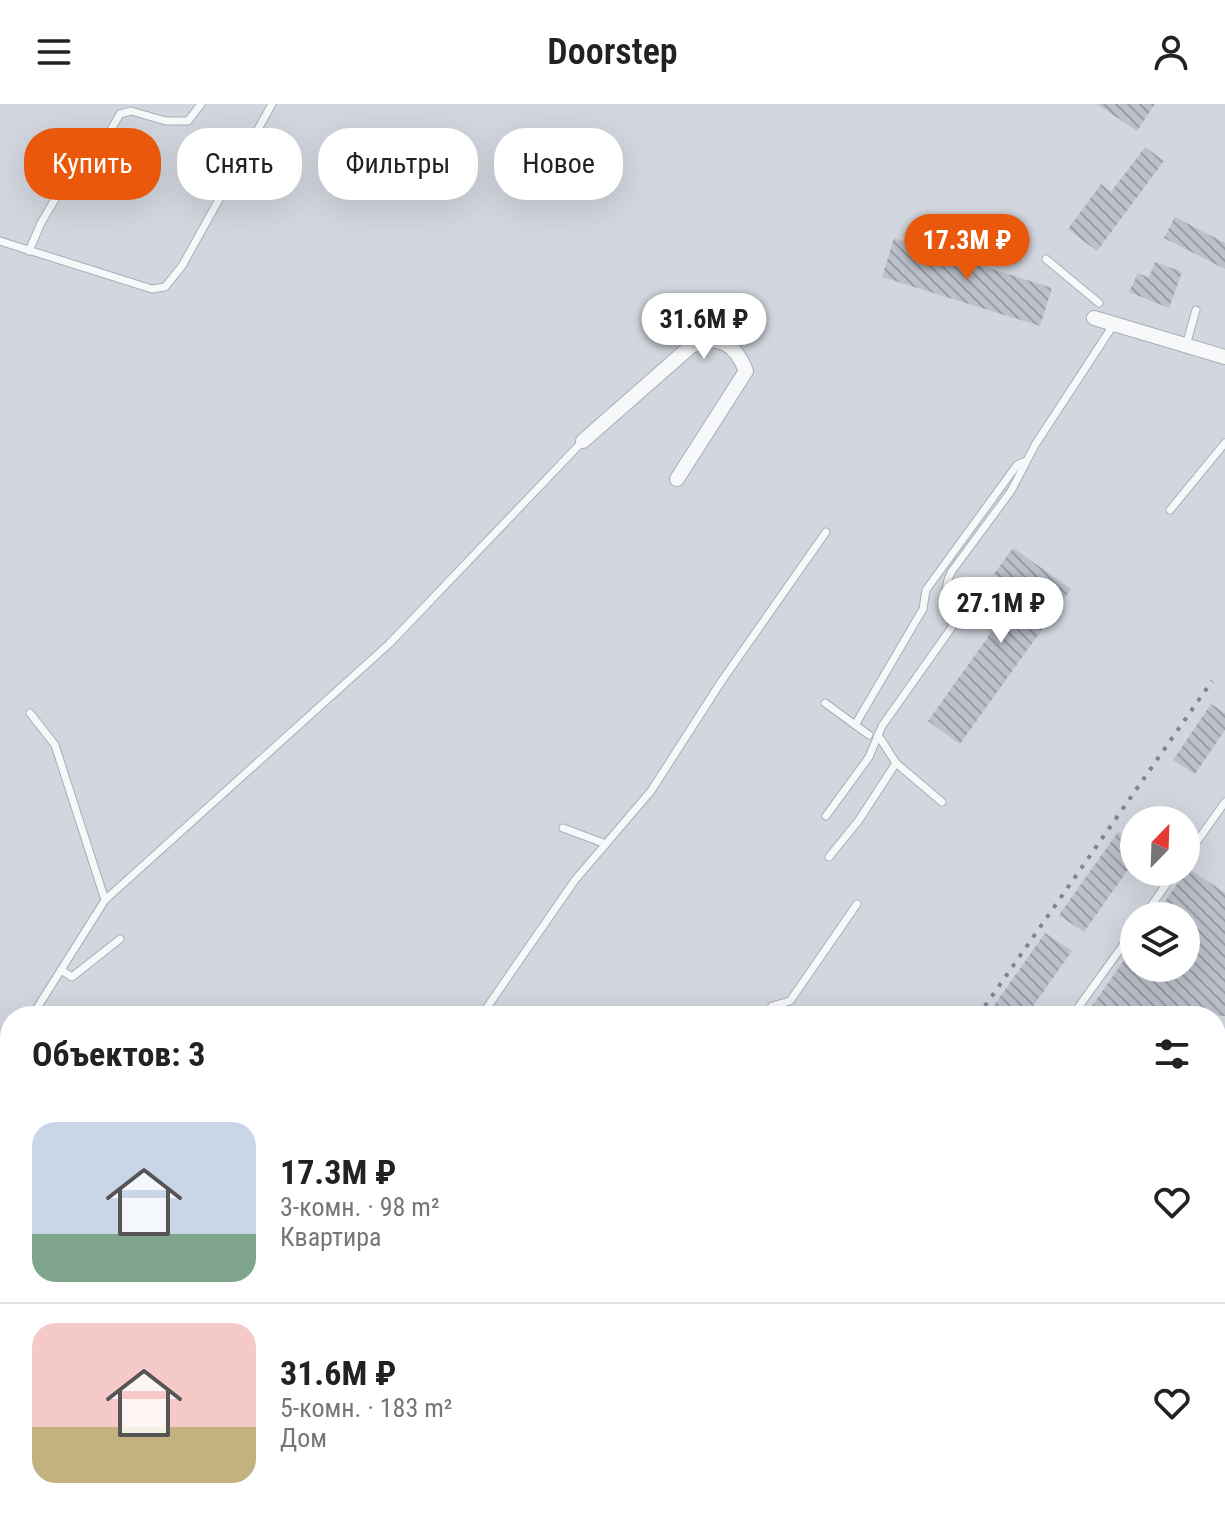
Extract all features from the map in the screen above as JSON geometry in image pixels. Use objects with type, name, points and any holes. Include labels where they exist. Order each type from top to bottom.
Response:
[{"type":"street","points":[[1094,318],[1225,357]]},
{"type":"street","points":[[583,441],[690,347],[706,339],[727,344],[739,353],[746,371],[677,479]]},
{"type":"lane","points":[[29,251],[41,223],[67,179],[105,140],[120,114],[131,111],[166,121],[188,121],[201,104]]},
{"type":"lane","points":[[0,241],[152,289],[165,287],[182,266],[272,104]]},
{"type":"lane","points":[[1046,259],[1099,303]]},
{"type":"lane","points":[[1186,345],[1196,310]]},
{"type":"lane","points":[[826,816],[865,763],[874,735],[952,627],[954,616],[946,591],[948,578],[1011,491],[1026,461],[1114,324]]},
{"type":"lane","points":[[38,1006],[105,900],[389,644],[583,441]]},
{"type":"lane","points":[[1170,510],[1225,443]]},
{"type":"lane","points":[[855,725],[923,609],[926,590],[1017,465],[1026,461]]},
{"type":"lane","points":[[488,1006],[563,896],[651,791],[721,682],[826,532]]},
{"type":"lane","points":[[825,703],[874,735],[896,763],[942,802]]},
{"type":"lane","points":[[30,713],[55,745],[105,900]]},
{"type":"lane","points":[[829,857],[859,820],[896,763]]},
{"type":"lane","points":[[1200,837],[1225,802]]},
{"type":"lane","points":[[563,828],[606,844]]},
{"type":"lane","points":[[772,1006],[790,1001],[857,904]]},
{"type":"lane","points":[[61,970],[72,977],[120,939]]},
{"type":"lane","points":[[1079,1006],[1120,949]]},
{"type":"shaded area","points":[[0,104],[1225,104],[1225,1006],[0,1006]]},
{"type":"building","points":[[1097,104],[1155,104],[1137,131]]},
{"type":"building","points":[[1145,147],[1164,161],[1097,251],[1068,229],[1101,184],[1111,192]]},
{"type":"building","points":[[1175,217],[1225,243],[1225,269],[1164,238]]},
{"type":"building","points":[[894,238],[1052,288],[1040,326],[882,277]]},
{"type":"building","points":[[1155,262],[1182,272],[1169,308],[1129,292],[1138,273],[1149,278]]},
{"type":"building","points":[[1013,548],[1071,589],[960,744],[928,721],[1020,592],[994,574]]},
{"type":"building","points":[[1211,704],[1225,713],[1225,730],[1195,774],[1173,760]]},
{"type":"building","points":[[1118,832],[1120,833],[1120,881],[1084,932],[1059,915]]},
{"type":"building","points":[[1200,876],[1225,893],[1225,1006],[1092,1006],[1120,966],[1120,982],[1200,982],[1200,902],[1165,902],[1176,886],[1200,886]]},
{"type":"building","points":[[1045,933],[1072,951],[1033,1006],[994,1006]]},
{"type":"railway","points":[[985,1006],[1212,681]]}]
